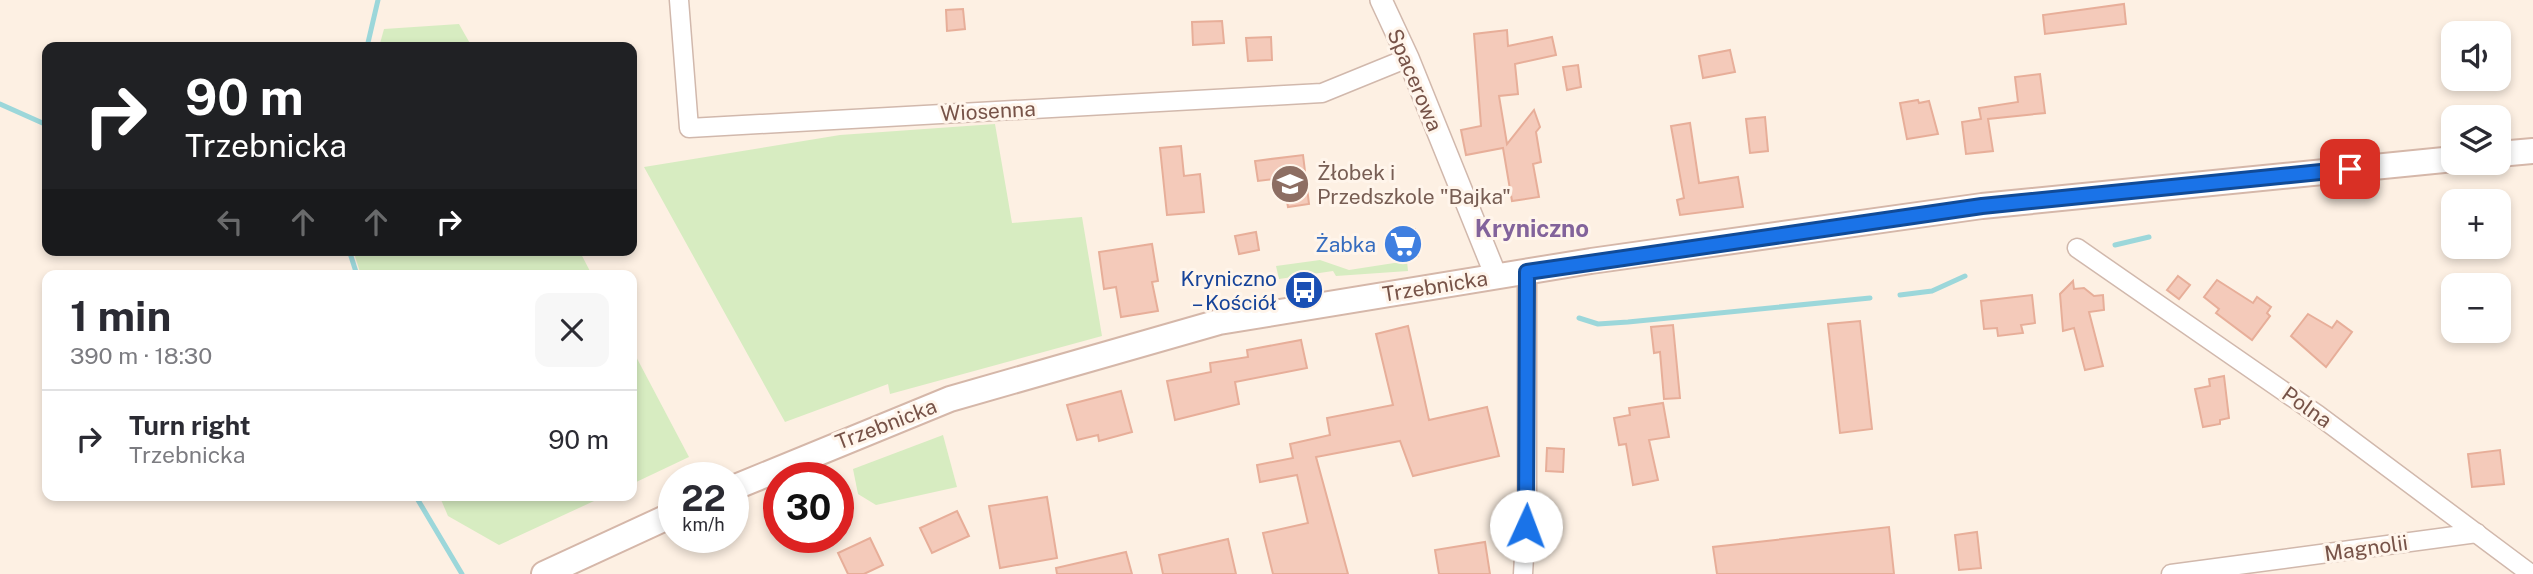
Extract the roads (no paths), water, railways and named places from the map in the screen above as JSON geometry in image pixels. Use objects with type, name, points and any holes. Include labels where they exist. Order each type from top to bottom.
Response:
[{"type":"main road","points":[[2511,153],[2533,151]]},
{"type":"main road","name":"Trzebnicka","points":[[749,481],[900,418],[1072,362],[1219,322],[1496,276],[1982,206],[2441,160]]},
{"type":"main road","points":[[544,574],[658,521]]},
{"type":"street","name":"Wiosenna","points":[[679,0],[689,128],[1322,93],[1409,58]]},
{"type":"street","name":"Spacerowa","points":[[1381,0],[1409,58],[1496,276]]},
{"type":"street","name":"Polna","points":[[2077,248],[2318,415],[2531,574]]},
{"type":"street","points":[[1523,574],[1527,505],[1527,272]]},
{"type":"street","name":"Magnolii","points":[[2171,574],[2477,533]]},
{"type":"waterway","points":[[368,42],[378,0]]},
{"type":"waterway","points":[[0,104],[42,123]]},
{"type":"waterway","points":[[2115,245],[2149,237]]},
{"type":"waterway","points":[[351,256],[355,270]]},
{"type":"waterway","points":[[1900,295],[1932,291],[1965,276]]},
{"type":"waterway","points":[[1579,318],[1598,324],[1628,322],[1870,298]]},
{"type":"waterway","points":[[419,501],[462,574]]},
{"type":"place","name":"Żłobek i Przedszkole \"Bajka\"","points":[[1290,184]]},
{"type":"place","name":"Żabka","points":[[1403,244]]},
{"type":"place","name":"Kryniczno – Kościół","points":[[1304,290]]},
{"type":"district","name":"Kryniczno","points":[[1532,228]]}]
